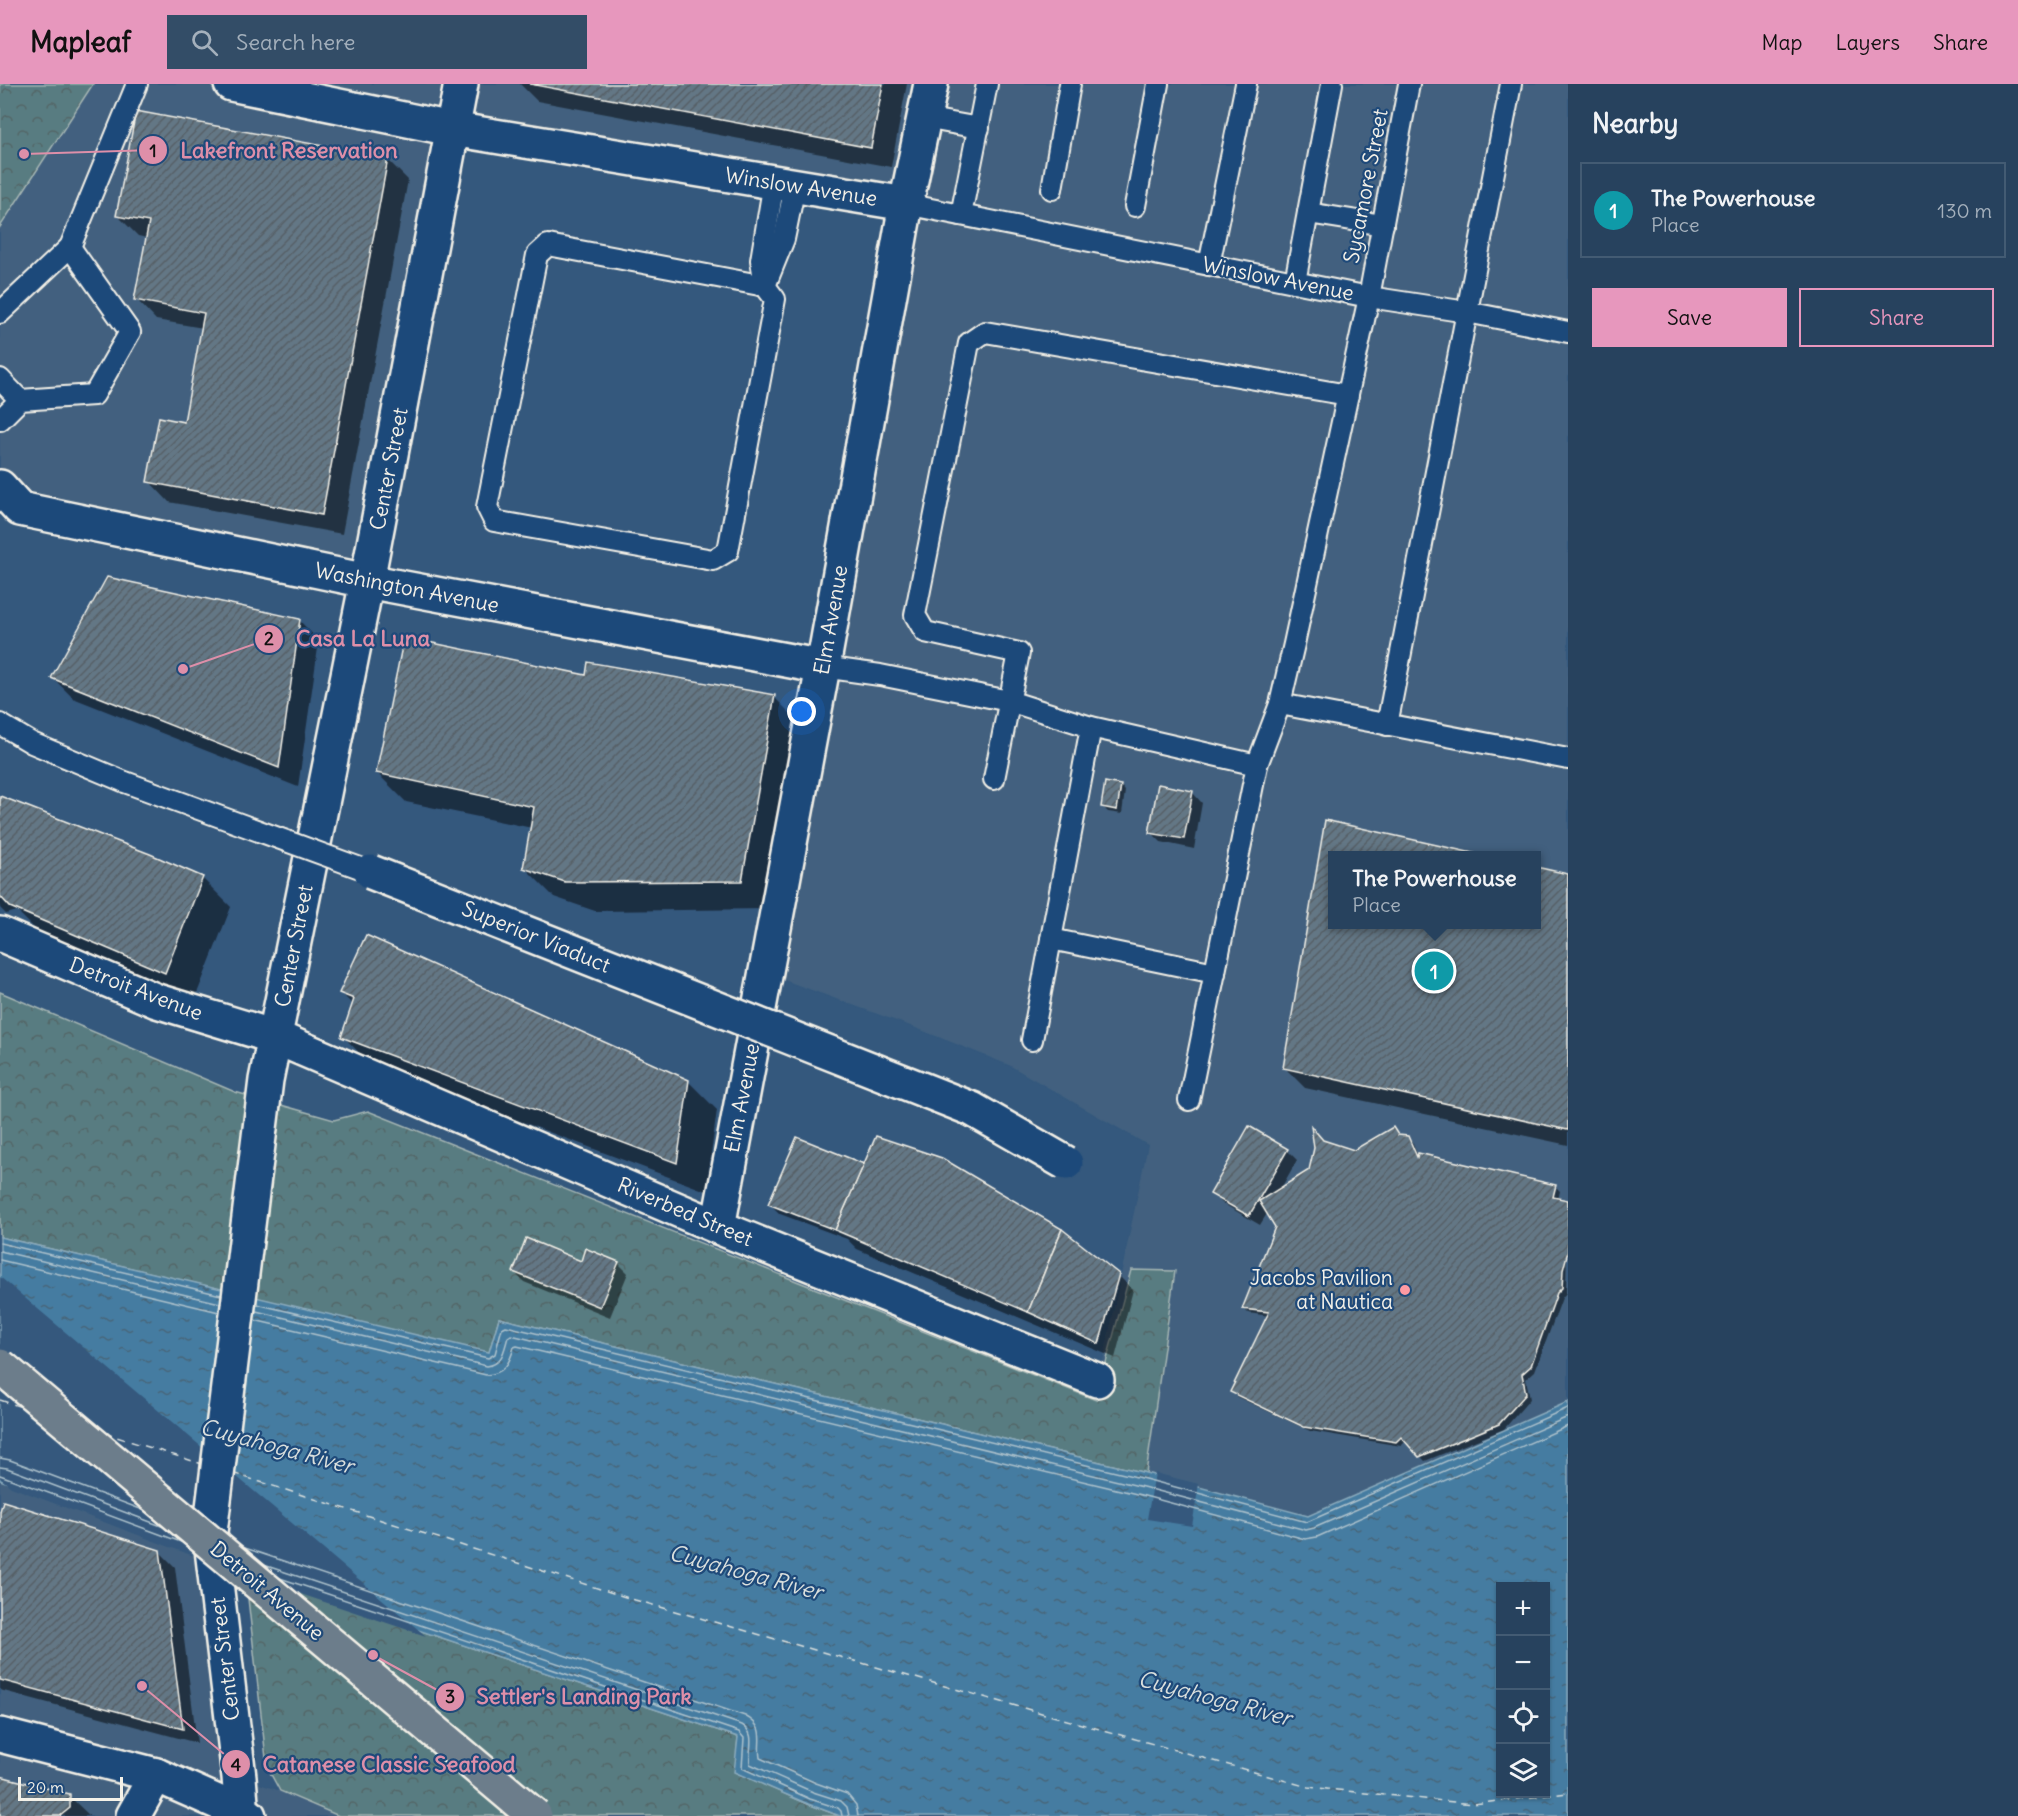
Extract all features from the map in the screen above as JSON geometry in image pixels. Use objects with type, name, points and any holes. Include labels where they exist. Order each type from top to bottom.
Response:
[{"type":"main road","name":"Detroit Avenue","points":[[0,1366],[535,1816]]},
{"type":"street","name":"Winslow Avenue","points":[[231,84],[453,129],[906,204]]},
{"type":"street","name":"Center Street","points":[[244,1815],[210,1532],[266,1080],[368,581],[461,84]]},
{"type":"street","name":"Elm Avenue","points":[[718,1227],[823,667],[906,204],[931,84]]},
{"type":"street","name":"Washington Avenue","points":[[0,487],[20,509],[368,581],[823,667]]},
{"type":"street","name":"Superior Viaduct","points":[[371,872],[972,1109],[1066,1163]]},
{"type":"street","name":"Detroit Avenue","points":[[0,934],[157,1001],[276,1037]]},
{"type":"street","name":"Riverbed Street","points":[[276,1037],[718,1227],[1097,1380]]},
{"type":"street","points":[[0,1735],[156,1775],[244,1815]]},
{"type":"street","points":[[133,1816],[156,1775]]},
{"type":"lane","points":[[0,313],[70,248],[137,84]]},
{"type":"lane","points":[[961,215],[987,84]]},
{"type":"lane","points":[[1052,189],[1070,84]]},
{"type":"lane","points":[[1135,206],[1158,84]]},
{"type":"lane","points":[[1209,265],[1246,84]]},
{"type":"lane","points":[[1295,282],[1332,84]]},
{"type":"lane","name":"Sycamore Street","points":[[1189,1100],[1257,765],[1280,704],[1348,394],[1369,297],[1409,84]]},
{"type":"lane","points":[[1387,724],[1511,84]]},
{"type":"lane","points":[[924,118],[979,128]]},
{"type":"lane","points":[[765,286],[784,239],[784,184]]},
{"type":"lane","name":"Winslow Avenue","points":[[906,204],[1369,297],[1467,312],[1568,332]]},
{"type":"lane","points":[[1308,213],[1383,225]]},
{"type":"lane","points":[[548,245],[765,286],[775,299],[728,551],[713,560],[494,521],[487,507],[537,255],[548,245]]},
{"type":"lane","points":[[0,420],[20,400],[94,395],[130,332],[70,248]]},
{"type":"lane","points":[[994,779],[1019,653],[925,632],[915,615],[969,343],[985,332],[1348,394]]},
{"type":"lane","points":[[0,379],[20,400]]},
{"type":"lane","points":[[823,667],[880,675],[1008,701],[1091,727],[1257,765]]},
{"type":"lane","points":[[1280,704],[1568,759]]},
{"type":"lane","name":"Superior Viaduct","points":[[0,724],[32,743],[125,782],[371,872]]},
{"type":"lane","points":[[1032,1040],[1091,727]]},
{"type":"lane","points":[[1051,939],[1215,973]]},
{"type":"shaded area","points":[[0,84],[1568,84],[1568,1402],[1308,1516],[1083,1458],[1148,1145],[1009,1065],[916,1028],[765,973],[906,204],[453,129],[367,581],[0,487]]},
{"type":"shaded area","points":[[0,1480],[228,1567],[239,1777],[280,1791],[339,1816],[0,1816]]},
{"type":"green space","points":[[0,84],[93,84],[0,227]]},
{"type":"green space","points":[[0,992],[235,1092],[334,1120],[368,1111],[1096,1400],[1131,1270],[1175,1271],[1146,1473],[499,1318],[489,1353],[0,1237]]},
{"type":"green space","points":[[245,1572],[738,1737],[735,1772],[840,1816],[339,1816],[280,1791],[267,1767]]},
{"type":"water","name":"Cuyahoga River","points":[[0,1237],[489,1352],[499,1318],[1146,1473],[1308,1516],[1568,1402],[1568,1816],[840,1816],[734,1772],[738,1737],[245,1572],[0,1480]]},
{"type":"pier","points":[[0,1277],[426,1636],[244,1575],[11,1487],[0,1478]]},
{"type":"pier","points":[[1155,1473],[1199,1484],[1192,1526],[1147,1519]]},
{"type":"building","points":[[530,84],[883,84],[871,148]]},
{"type":"building","points":[[136,111],[388,158],[322,515],[147,482],[159,417],[184,422],[204,313],[134,300],[149,222],[116,216]]},
{"type":"building","points":[[107,577],[300,619],[279,768],[51,678]]},
{"type":"building","points":[[404,637],[586,675],[588,662],[775,695],[742,881],[565,882],[523,868],[534,807],[376,773]]},
{"type":"building","points":[[1105,782],[1121,785],[1117,810],[1101,807]]},
{"type":"building","points":[[1158,784],[1193,791],[1184,839],[1149,833]]},
{"type":"building","points":[[0,796],[203,877],[165,973],[10,907],[0,896]]},
{"type":"building","points":[[1325,820],[1464,851],[1328,851],[1328,929],[1541,929],[1541,868],[1568,874],[1568,1130],[1283,1068]]},
{"type":"building","points":[[366,935],[689,1080],[677,1163],[341,1037],[354,999],[339,993]]},
{"type":"building","points":[[1249,1126],[1288,1149],[1249,1216],[1210,1194]]},
{"type":"building","name":"Jacobs Pavilion at Nautica","points":[[1311,1126],[1323,1140],[1354,1150],[1393,1127],[1398,1135],[1408,1136],[1417,1157],[1418,1153],[1556,1185],[1553,1197],[1568,1200],[1568,1251],[1563,1270],[1562,1288],[1557,1293],[1531,1366],[1522,1374],[1526,1394],[1499,1424],[1419,1457],[1401,1437],[1396,1442],[1304,1427],[1230,1392],[1269,1312],[1242,1309],[1275,1227],[1259,1201],[1309,1170],[1314,1148]]},
{"type":"building","points":[[876,1136],[942,1158],[1062,1229],[1028,1312],[835,1230]]},
{"type":"building","points":[[797,1137],[864,1164],[835,1230],[768,1204]]},
{"type":"building","points":[[1062,1229],[1119,1274],[1099,1344],[1028,1312]]},
{"type":"building","points":[[526,1238],[581,1261],[585,1248],[619,1262],[600,1307],[513,1272]]},
{"type":"building","points":[[3,1501],[160,1550],[183,1729],[0,1680],[0,1511]]},
{"type":"building","points":[[0,1776],[70,1794],[70,1808],[60,1816],[0,1816]]},
{"type":"ferry route","points":[[0,1400],[25,1408]]},
{"type":"ferry route","points":[[104,1433],[202,1464]]},
{"type":"ferry route","points":[[232,1473],[635,1600],[1308,1787],[1473,1804],[1568,1793]]},
{"type":"place","name":"Lakefront Reservation","points":[[24,154]]},
{"type":"place","name":"Casa La Luna","points":[[183,669]]},
{"type":"place","name":"The Powerhouse","points":[[1434,971]]},
{"type":"place","name":"Jacobs Pavilion at Nautica","points":[[1405,1290]]},
{"type":"place","name":"Settler's Landing Park","points":[[373,1655]]},
{"type":"place","name":"Catanese Classic Seafood","points":[[142,1686]]}]
